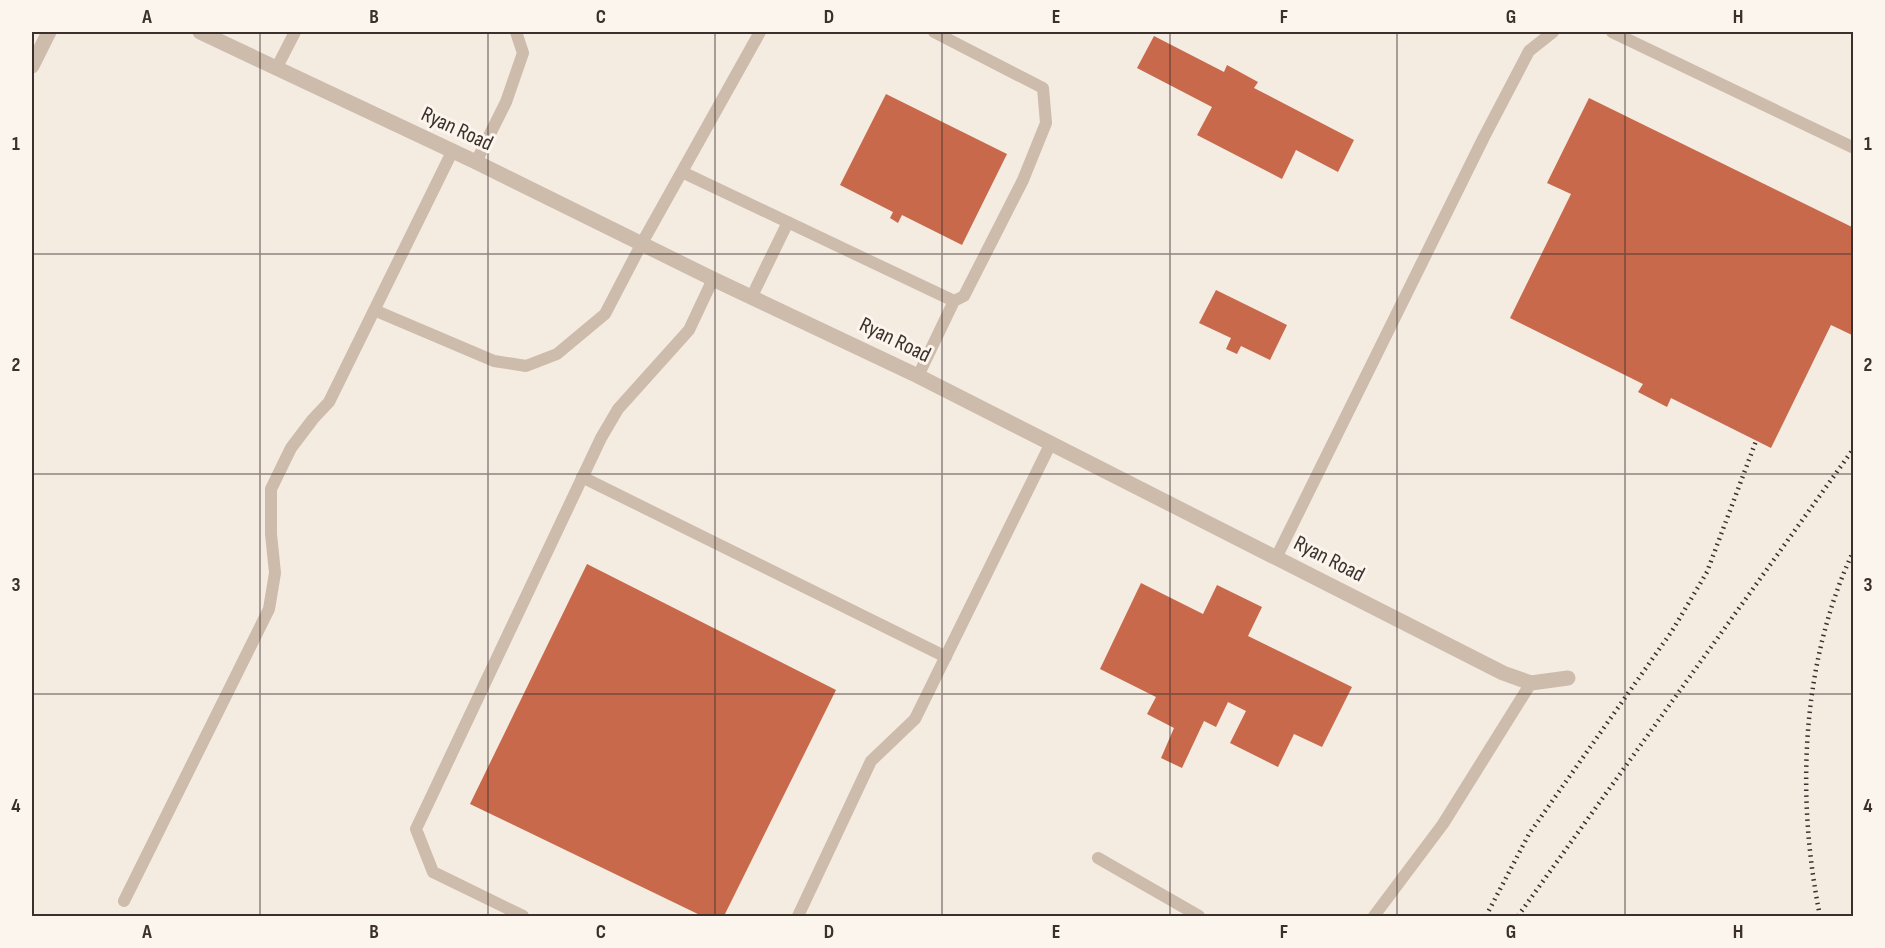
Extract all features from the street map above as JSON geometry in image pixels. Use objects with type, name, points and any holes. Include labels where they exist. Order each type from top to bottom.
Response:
[{"type":"street","points":[[32,66],[49,32]]},
{"type":"street","name":"Ryan Road","points":[[200,32],[476,162],[713,279],[918,376],[1503,673],[1531,683],[1568,678]]},
{"type":"lane","points":[[276,69],[295,32]]},
{"type":"lane","points":[[476,162],[506,102],[524,53],[516,32]]},
{"type":"lane","points":[[374,310],[494,361],[526,366],[557,354],[605,314],[760,32]]},
{"type":"lane","points":[[918,376],[954,301],[964,296],[1023,180],[1046,123],[1043,88],[934,32]]},
{"type":"lane","points":[[1276,558],[1489,127],[1529,51],[1553,32]]},
{"type":"lane","points":[[1612,32],[1852,147]]},
{"type":"lane","points":[[124,901],[269,609],[275,573],[271,534],[271,489],[291,448],[329,402],[452,152]]},
{"type":"lane","points":[[682,172],[954,301]]},
{"type":"lane","points":[[752,296],[788,222]]},
{"type":"lane","points":[[523,916],[433,872],[416,829],[601,438],[618,409],[688,330],[713,279]]},
{"type":"lane","points":[[798,916],[871,761],[915,719],[1051,443]]},
{"type":"lane","points":[[582,477],[946,657]]},
{"type":"lane","points":[[1374,916],[1443,824],[1531,683]]},
{"type":"lane","points":[[1098,858],[1198,916]]},
{"type":"building","points":[[1154,36],[1224,72],[1227,65],[1258,82],[1254,88],[1354,140],[1338,172],[1296,150],[1282,179],[1197,135],[1212,107],[1137,68]]},
{"type":"building","points":[[886,94],[1007,154],[962,245],[902,215],[898,223],[890,218],[893,212],[840,185]]},
{"type":"building","points":[[1589,98],[1854,228],[1854,331],[1852,335],[1831,325],[1771,448],[1671,398],[1667,407],[1638,392],[1643,384],[1510,318],[1571,194],[1547,183]]},
{"type":"building","points":[[1216,290],[1287,325],[1270,360],[1241,346],[1237,354],[1226,349],[1231,338],[1199,323]]},
{"type":"building","points":[[587,564],[836,690],[724,916],[702,916],[470,804]]},
{"type":"building","points":[[1141,583],[1203,614],[1217,585],[1262,607],[1248,636],[1352,687],[1322,747],[1294,734],[1278,767],[1230,743],[1246,711],[1228,702],[1216,727],[1204,721],[1182,768],[1161,758],[1174,728],[1147,714],[1156,697],[1100,669]]},
{"type":"railway","points":[[1486,916],[1529,834],[1672,631],[1707,572],[1756,441]]},
{"type":"railway","points":[[1518,916],[1854,448]]},
{"type":"railway","points":[[1820,916],[1809,840],[1806,762],[1809,723],[1813,684],[1821,646],[1836,594],[1854,550]]}]
